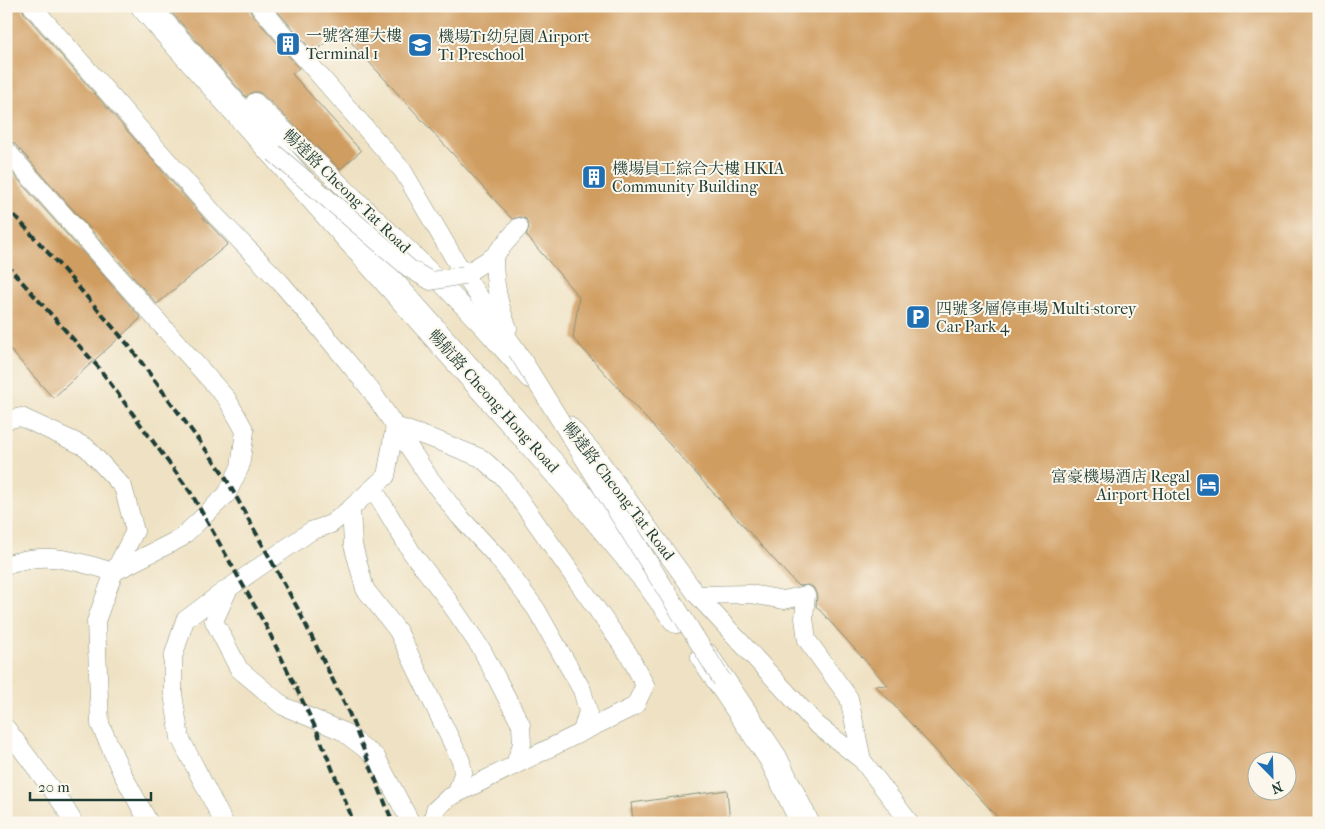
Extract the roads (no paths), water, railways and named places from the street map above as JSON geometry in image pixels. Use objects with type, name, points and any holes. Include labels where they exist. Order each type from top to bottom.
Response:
[{"type":"street","name":"暢航路 Cheong Hong Road","points":[[145,6],[579,496],[647,578],[722,680],[773,758],[805,823]]},
{"type":"lane","points":[[32,6],[216,216],[282,283],[370,389],[428,476],[459,516],[498,558],[536,609],[582,690],[588,711],[582,731]]},
{"type":"lane","points":[[259,6],[403,171],[464,275],[517,350],[722,680]]},
{"type":"lane","name":"暢達路 Cheong Tat Road","points":[[255,102],[419,260],[484,328],[597,457],[697,595],[816,724],[862,760],[910,823]]},
{"type":"lane","points":[[6,150],[227,399],[245,431],[240,467],[227,494],[181,538],[114,572],[60,558],[23,559],[6,565]]},
{"type":"lane","points":[[274,152],[410,269],[431,281],[464,275],[494,256],[519,228]]},
{"type":"lane","points":[[494,256],[494,277],[504,318],[517,350]]},
{"type":"lane","points":[[6,420],[21,417],[86,447],[123,487],[135,531],[114,572],[96,621],[100,724],[121,771],[149,823]]},
{"type":"lane","points":[[224,823],[180,738],[173,694],[173,657],[185,620],[311,531],[331,524],[386,476],[395,426]]},
{"type":"lane","points":[[395,426],[481,458],[506,480],[629,655],[645,685],[635,706],[448,798],[435,810],[432,823]]},
{"type":"lane","points":[[372,488],[412,553],[445,596],[482,650],[521,725],[522,744],[516,764]]},
{"type":"lane","points":[[351,508],[353,544],[365,589],[398,631],[461,761],[464,773],[457,793]]},
{"type":"lane","points":[[229,588],[214,621],[239,669],[284,706],[342,731],[376,758],[411,823]]},
{"type":"lane","points":[[697,595],[751,594],[784,600],[806,595],[804,618],[807,640],[849,698],[862,760]]},
{"type":"lane","points":[[6,728],[56,795],[74,823]]},
{"type":"railway","points":[[6,206],[130,347],[223,473],[298,609],[349,713],[393,823]]},
{"type":"railway","points":[[6,264],[99,368],[191,493],[266,626],[317,731],[354,823]]},
{"type":"place","name":"一號客運大樓 Terminal 1","points":[[288,44]]},
{"type":"place","name":"機場T1幼兒園 Airport T1 Preschool","points":[[420,45]]},
{"type":"place","name":"機場員工綜合大樓 HKIA Community Building","points":[[594,177]]},
{"type":"place","name":"四號多層停車場 Multi-storey Car Park 4","points":[[918,317]]},
{"type":"place","name":"富豪機場酒店 Regal Airport Hotel","points":[[1208,485]]}]
